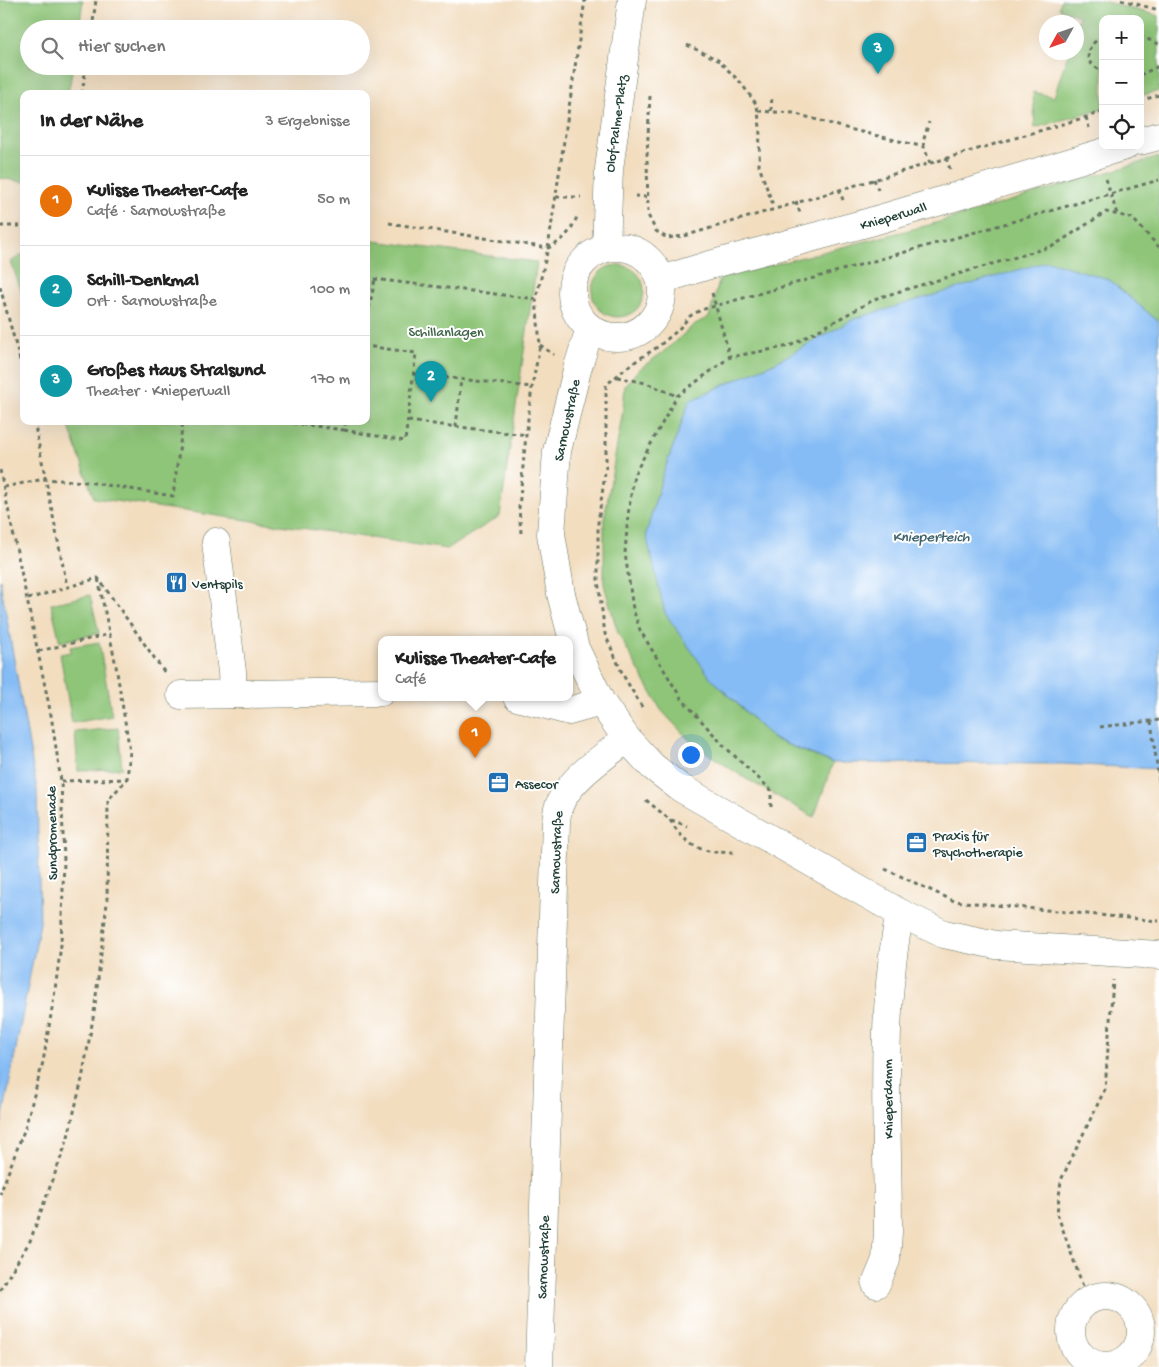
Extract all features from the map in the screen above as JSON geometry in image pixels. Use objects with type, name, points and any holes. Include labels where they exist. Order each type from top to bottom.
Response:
[{"type":"street","name":"Olof-Palme-Platz","points":[[606,248],[609,169],[632,0]]},
{"type":"street","points":[[1144,140],[1159,136]]},
{"type":"street","name":"Knieperwall","points":[[661,280],[870,222],[1112,150]]},
{"type":"street","points":[[620,247],[640,253],[656,267],[661,280],[663,294],[660,308],[653,320],[642,330],[630,335],[616,337],[602,334],[590,328],[580,317],[574,304],[572,290],[575,276],[582,263],[593,253],[606,248],[620,247]]},
{"type":"street","name":"Sarnowstraße","points":[[572,636],[561,594],[551,534],[559,441],[590,328]]},
{"type":"street","points":[[216,542],[233,694]]},
{"type":"street","name":"Sarnowstraße","points":[[539,1367],[556,821],[559,806],[564,795],[572,785],[627,739],[601,702],[573,640]]},
{"type":"street","points":[[181,695],[378,692]]},
{"type":"street","points":[[532,701],[569,711],[601,702]]},
{"type":"street","points":[[627,739],[652,766],[678,787],[900,913],[944,934],[996,945],[1159,956]]},
{"type":"street","name":"Knieperdamm","points":[[876,1284],[886,1260],[888,1232],[886,1029],[894,942],[900,913]]},
{"type":"street","points":[[1098,1296],[1109,1296],[1120,1299],[1130,1305],[1137,1314],[1141,1325],[1138,1347],[1122,1363],[1112,1366],[1089,1365],[1073,1344],[1072,1320],[1078,1309],[1088,1301],[1098,1296]]},
{"type":"path","points":[[93,20],[96,0]]},
{"type":"path","points":[[540,345],[536,299],[548,248],[585,0]]},
{"type":"path","points":[[1120,0],[1159,10]]},
{"type":"path","points":[[1144,38],[1159,44]]},
{"type":"path","points":[[1099,39],[1094,41],[1088,51],[1088,61],[1099,71]]},
{"type":"path","points":[[687,45],[718,60],[741,82],[757,105],[760,127],[759,166],[774,208]]},
{"type":"path","points":[[1144,73],[1159,66]]},
{"type":"path","points":[[83,90],[85,75]]},
{"type":"path","points":[[1144,100],[1159,95]]},
{"type":"path","points":[[771,112],[772,96]]},
{"type":"path","points":[[758,111],[793,113],[924,147]]},
{"type":"path","points":[[647,156],[648,216],[656,231],[667,238],[684,236],[1099,113]]},
{"type":"path","points":[[929,122],[924,147],[930,162]]},
{"type":"path","points":[[646,714],[623,675],[605,634],[598,580],[598,523],[606,466],[606,385],[678,330],[690,316],[702,310],[1159,180]]},
{"type":"path","points":[[580,205],[581,197]]},
{"type":"path","points":[[763,834],[771,807],[772,790],[724,746],[681,698],[640,630],[633,609],[625,553],[634,475],[677,396],[730,357],[790,346],[878,298],[1053,246],[1106,212],[1132,218],[1159,247]]},
{"type":"path","points":[[389,223],[548,248],[561,242],[572,227],[578,213]]},
{"type":"path","points":[[0,226],[20,226]]},
{"type":"path","points":[[370,278],[536,299]]},
{"type":"path","points":[[370,306],[376,279]]},
{"type":"path","points":[[0,287],[20,360]]},
{"type":"path","points":[[715,306],[730,357]]},
{"type":"path","points":[[307,425],[405,442],[416,353],[370,347]]},
{"type":"path","points":[[413,374],[532,387]]},
{"type":"path","points":[[616,376],[646,383],[677,396]]},
{"type":"path","points":[[456,427],[461,379]]},
{"type":"path","points":[[408,421],[526,435],[559,441]]},
{"type":"path","points":[[35,425],[67,586]]},
{"type":"path","points":[[4,487],[44,479],[88,482],[173,496],[182,425]]},
{"type":"path","points":[[344,430],[345,425]]},
{"type":"path","name":"Sundpromenade","points":[[0,470],[51,715],[61,781],[64,861],[60,945],[54,997],[43,1062],[25,1128],[0,1194]]},
{"type":"path","points":[[28,599],[98,578]]},
{"type":"path","points":[[0,1290],[30,1241],[67,1141],[80,1088],[94,1013],[106,902],[108,800],[126,779],[130,752],[116,666],[98,578]]},
{"type":"path","points":[[98,578],[181,695]]},
{"type":"path","points":[[38,651],[110,634]]},
{"type":"path","points":[[1100,727],[1159,720]]},
{"type":"path","points":[[1151,721],[1159,781]]},
{"type":"path","points":[[61,781],[126,779]]},
{"type":"path","points":[[762,802],[780,812]]},
{"type":"path","points":[[669,820],[679,835],[693,847],[722,853],[740,852]]},
{"type":"path","points":[[881,868],[954,901],[1159,921]]},
{"type":"path","points":[[1088,1301],[1057,1213],[1061,1180],[1105,1089],[1113,981],[1118,952]]},
{"type":"green space","points":[[0,0],[83,0],[80,20],[20,20],[20,75],[71,75],[69,90],[20,90],[20,181],[0,178]]},
{"type":"green space","points":[[1061,0],[1098,0],[1159,16],[1159,91],[1144,95],[1144,15],[1099,15],[1099,109],[1035,128],[1033,92],[1054,97],[1066,60],[1084,60],[1084,15],[1076,15],[1059,8]]},
{"type":"green space","points":[[1159,157],[1159,322],[1108,279],[774,363],[690,400],[663,474],[646,534],[710,677],[773,739],[833,763],[814,817],[743,777],[692,743],[661,710],[618,633],[604,585],[604,520],[623,410],[625,386],[637,371],[667,349],[695,324],[709,317],[720,278],[929,225]]},
{"type":"green space","name":"Schillanlagen","points":[[370,241],[537,262],[500,516],[447,549],[94,498],[68,425],[370,425]]},
{"type":"green space","points":[[20,256],[20,287],[11,262]]},
{"type":"green space","points":[[613,265],[623,265],[632,269],[640,277],[644,291],[640,305],[632,313],[623,317],[613,317],[604,313],[596,305],[592,296],[592,286],[596,277],[604,269]]},
{"type":"green space","points":[[90,595],[99,633],[60,642],[51,604]]},
{"type":"green space","points":[[99,642],[112,716],[72,723],[60,654],[71,652],[70,647]]},
{"type":"green space","points":[[118,728],[122,768],[78,771],[75,732]]},
{"type":"water","name":"Knieperteich","points":[[1048,261],[1108,279],[1159,322],[1159,769],[1062,764],[833,763],[774,739],[710,677],[665,613],[646,534],[663,474],[690,400],[774,363],[854,319]]},
{"type":"water","points":[[0,580],[37,790],[40,923],[0,1132]]},
{"type":"place","name":"Großes Haus Stralsund","points":[[878,74]]},
{"type":"place","name":"Schill-Denkmal","points":[[431,402]]},
{"type":"place","name":"Ventspils","points":[[176,583]]},
{"type":"place","name":"Kulisse Theater-Cafe","points":[[475,758]]},
{"type":"place","name":"Assecor","points":[[499,783]]},
{"type":"place","name":"Praxis für Psychotherapie","points":[[917,843]]}]
